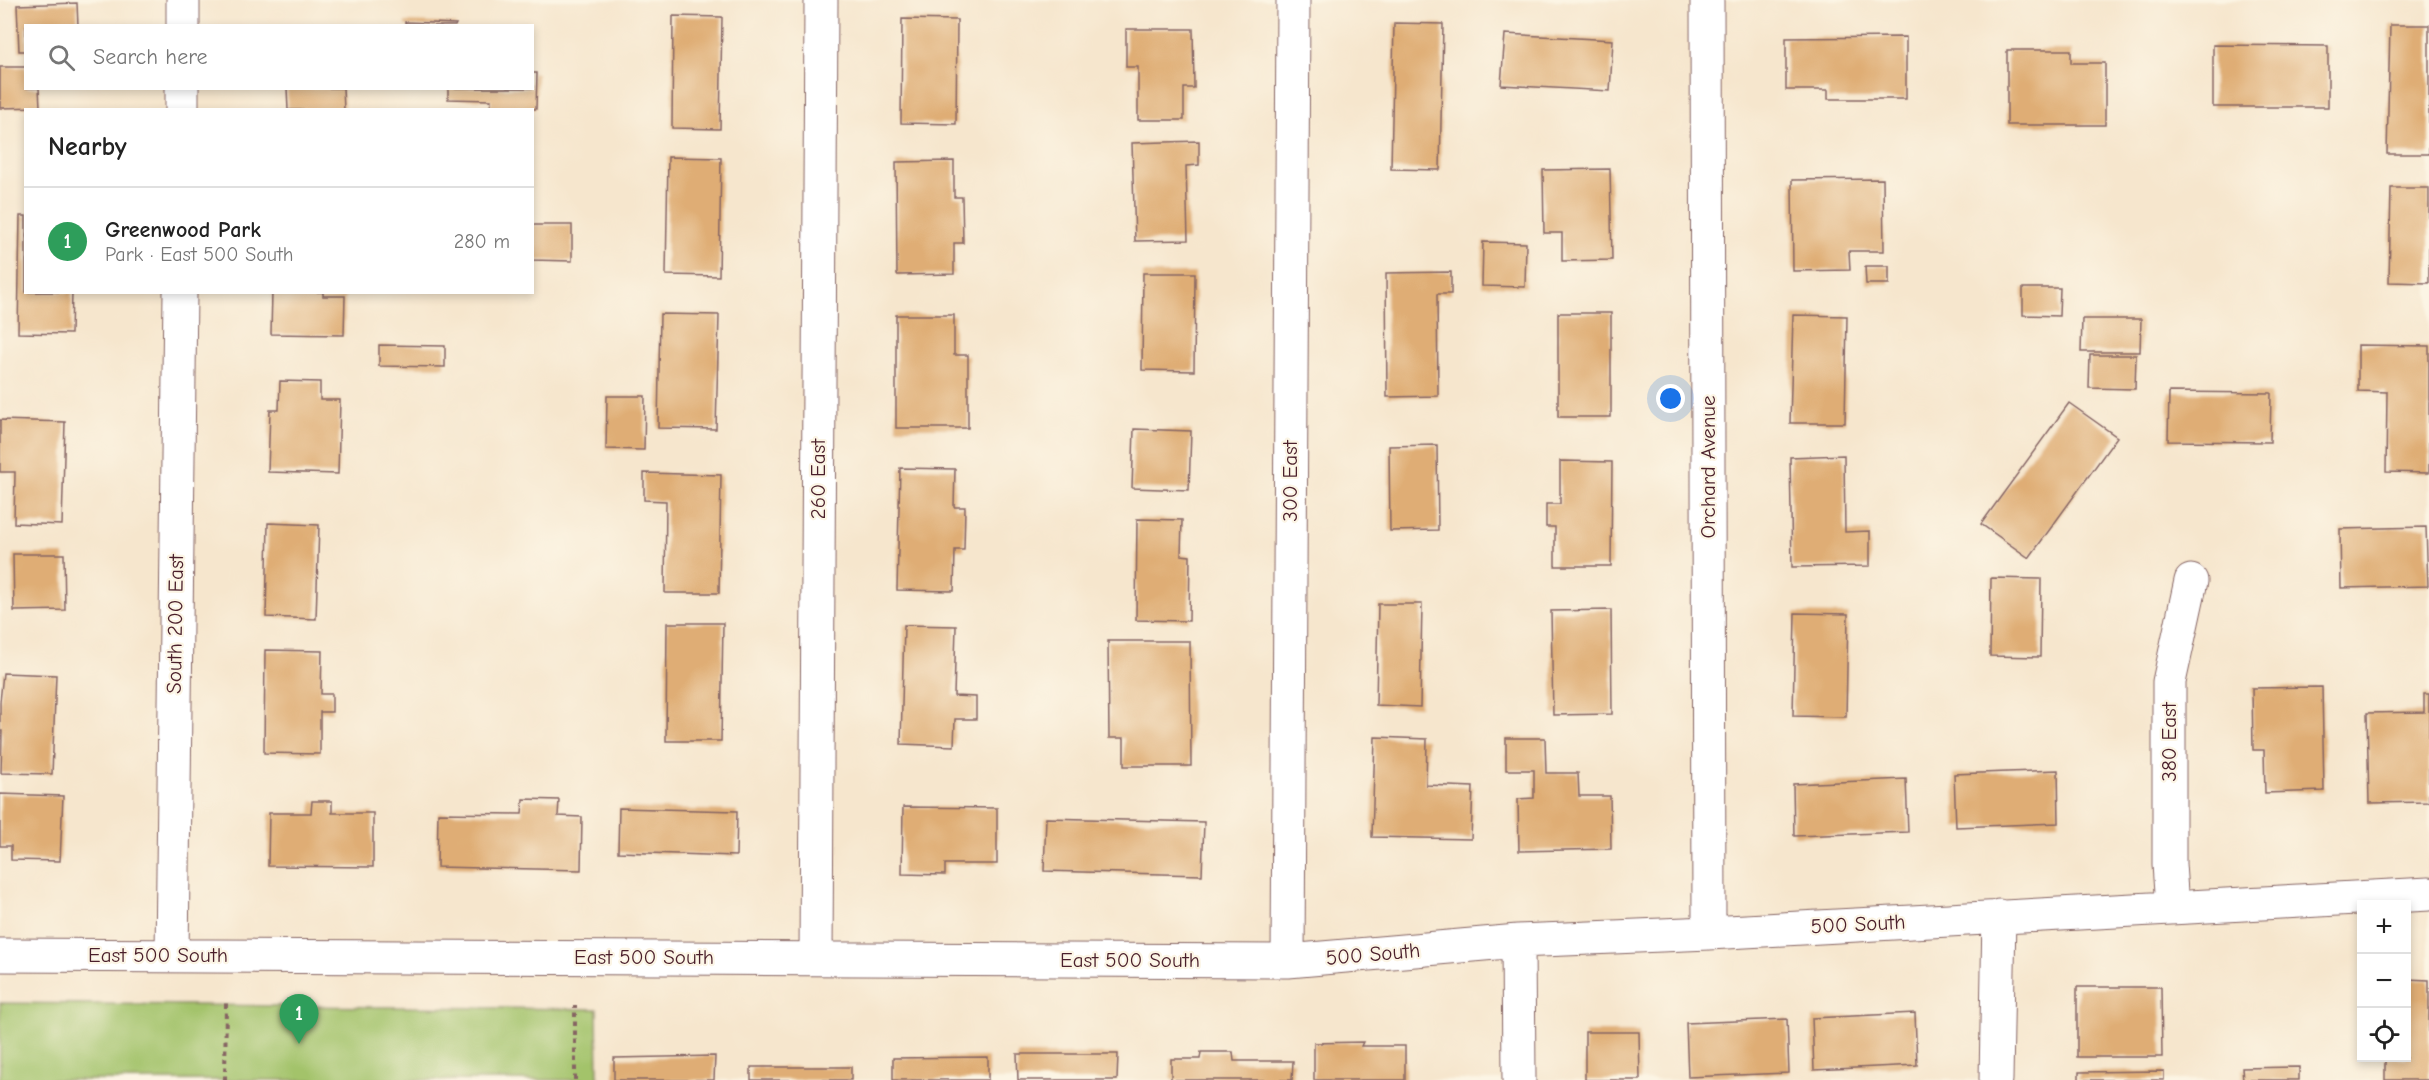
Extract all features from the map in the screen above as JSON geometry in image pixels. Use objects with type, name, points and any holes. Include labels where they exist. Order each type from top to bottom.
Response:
[{"type":"street","points":[[183,0],[183,24]]},
{"type":"street","name":"260 East","points":[[816,958],[821,0]]},
{"type":"street","name":"300 East","points":[[1288,961],[1293,0]]},
{"type":"street","name":"Orchard Avenue","points":[[1707,0],[1709,933]]},
{"type":"street","points":[[182,90],[182,108]]},
{"type":"street","name":"South 200 East","points":[[172,955],[180,294]]},
{"type":"street","name":"380 East","points":[[2172,906],[2169,864],[2169,682],[2191,581]]},
{"type":"street","name":"500 South","points":[[1288,961],[1518,941],[1709,933],[2172,906],[2429,894]]},
{"type":"street","points":[[1996,1080],[1999,916]]},
{"type":"street","points":[[1518,941],[1519,1080]]},
{"type":"street","name":"East 500 South","points":[[0,955],[1288,961]]},
{"type":"path","points":[[225,1080],[226,1002]]},
{"type":"path","points":[[574,1080],[575,1005]]},
{"type":"green space","points":[[0,1003],[597,1009],[598,1080],[0,1080]]},
{"type":"building","points":[[77,3],[78,24],[24,24],[24,51],[19,51],[17,5]]},
{"type":"building","points":[[673,16],[722,17],[720,129],[672,128]]},
{"type":"building","points":[[902,19],[957,20],[956,124],[901,123]]},
{"type":"building","points":[[405,22],[456,24],[405,24]]},
{"type":"building","points":[[1394,23],[1443,24],[1440,170],[1391,169]]},
{"type":"building","points":[[2390,25],[2429,25],[2429,154],[2387,154]]},
{"type":"building","points":[[1126,29],[1193,29],[1194,88],[1184,88],[1184,120],[1138,120],[1138,67],[1126,67]]},
{"type":"building","points":[[1505,34],[1613,40],[1610,91],[1501,85]]},
{"type":"building","points":[[1906,37],[1906,99],[1828,99],[1828,90],[1786,90],[1786,38]]},
{"type":"building","points":[[2213,45],[2328,46],[2328,107],[2213,107]]},
{"type":"building","points":[[2007,50],[2071,50],[2071,63],[2105,63],[2105,125],[2007,125]]},
{"type":"building","points":[[0,67],[24,67],[24,90],[39,90],[40,107],[0,108]]},
{"type":"building","points":[[534,73],[537,73],[536,109],[490,108],[491,100],[448,99],[448,90],[534,90]]},
{"type":"building","points":[[287,90],[343,90],[344,108],[288,108]]},
{"type":"building","points":[[1199,141],[1199,165],[1186,166],[1188,240],[1135,241],[1132,143]]},
{"type":"building","points":[[668,157],[721,158],[719,276],[666,275]]},
{"type":"building","points":[[954,161],[954,197],[962,197],[963,243],[954,243],[954,274],[897,275],[896,162]]},
{"type":"building","points":[[1610,169],[1612,260],[1562,261],[1562,233],[1544,233],[1543,170]]},
{"type":"building","points":[[1883,179],[1884,251],[1849,251],[1850,270],[1793,271],[1792,180]]},
{"type":"building","points":[[2391,188],[2429,188],[2429,283],[2389,282]]},
{"type":"building","points":[[20,216],[24,216],[24,294],[72,294],[71,334],[18,333]]},
{"type":"building","points":[[534,225],[572,225],[572,261],[534,260]]},
{"type":"building","points":[[1483,242],[1526,243],[1525,287],[1482,286]]},
{"type":"building","points":[[1865,266],[1889,266],[1889,284],[1866,284]]},
{"type":"building","points":[[1451,272],[1451,294],[1437,294],[1438,396],[1387,397],[1386,273]]},
{"type":"building","points":[[1143,273],[1195,273],[1194,371],[1142,370]]},
{"type":"building","points":[[2023,288],[2060,288],[2059,316],[2023,315]]},
{"type":"building","points":[[272,294],[345,296],[344,335],[271,334]]},
{"type":"building","points":[[1558,313],[1611,313],[1611,417],[1558,417]]},
{"type":"building","points":[[660,314],[719,315],[716,429],[658,428]]},
{"type":"building","points":[[896,315],[954,315],[954,355],[968,355],[968,428],[896,428]]},
{"type":"building","points":[[1793,315],[1847,316],[1845,423],[1790,423]]},
{"type":"building","points":[[2082,319],[2141,319],[2140,352],[2081,352]]},
{"type":"building","points":[[379,345],[445,346],[445,367],[379,366]]},
{"type":"building","points":[[2358,345],[2429,346],[2429,473],[2386,472],[2387,392],[2358,391]]},
{"type":"building","points":[[2090,355],[2136,355],[2135,389],[2089,388]]},
{"type":"building","points":[[280,381],[320,382],[320,400],[340,400],[338,474],[268,472],[270,410],[279,410]]},
{"type":"building","points":[[2169,392],[2271,393],[2270,442],[2168,441]]},
{"type":"building","points":[[607,396],[645,396],[644,450],[606,449]]},
{"type":"building","points":[[2069,403],[2117,437],[2029,558],[1981,524]]},
{"type":"building","points":[[0,420],[65,422],[62,525],[14,523],[15,472],[0,472]]},
{"type":"building","points":[[1134,429],[1191,431],[1189,490],[1132,488]]},
{"type":"building","points":[[1437,445],[1438,530],[1390,531],[1389,446]]},
{"type":"building","points":[[1844,455],[1845,532],[1870,531],[1870,566],[1792,567],[1790,457]]},
{"type":"building","points":[[1560,461],[1612,462],[1611,566],[1555,566],[1555,527],[1546,527],[1546,504],[1560,504]]},
{"type":"building","points":[[900,468],[955,469],[954,507],[965,507],[964,550],[955,550],[954,591],[897,590]]},
{"type":"building","points":[[644,473],[721,475],[719,593],[665,593],[666,501],[644,500]]},
{"type":"building","points":[[1137,519],[1182,520],[1181,555],[1190,556],[1189,621],[1136,620]]},
{"type":"building","points":[[268,523],[319,525],[316,619],[266,617]]},
{"type":"building","points":[[2426,527],[2428,586],[2341,588],[2340,529]]},
{"type":"building","points":[[13,554],[64,554],[65,610],[14,611]]},
{"type":"building","points":[[1991,578],[2041,579],[2040,657],[1990,656]]},
{"type":"building","points":[[1378,604],[1422,604],[1420,707],[1376,705]]},
{"type":"building","points":[[1611,610],[1612,714],[1553,715],[1551,611]]},
{"type":"building","points":[[1795,613],[1848,614],[1846,717],[1793,716]]},
{"type":"building","points":[[667,623],[723,623],[721,741],[666,741]]},
{"type":"building","points":[[904,625],[956,626],[954,696],[976,697],[976,719],[955,719],[954,746],[901,744]]},
{"type":"building","points":[[1108,641],[1190,641],[1191,766],[1124,766],[1124,738],[1109,738]]},
{"type":"building","points":[[265,650],[322,651],[321,694],[332,694],[332,712],[320,712],[320,754],[264,753]]},
{"type":"building","points":[[3,673],[56,675],[52,774],[1,773],[0,702]]},
{"type":"building","points":[[2322,687],[2324,791],[2265,793],[2264,750],[2253,750],[2252,688]]},
{"type":"building","points":[[2424,694],[2429,694],[2429,802],[2369,803],[2367,713],[2424,712]]},
{"type":"building","points":[[1375,737],[1427,739],[1426,785],[1473,787],[1471,839],[1372,837]]},
{"type":"building","points":[[1506,738],[1545,738],[1546,773],[1578,773],[1579,796],[1610,796],[1611,849],[1519,851],[1518,799],[1534,798],[1534,770],[1506,770]]},
{"type":"building","points":[[2058,770],[2059,823],[1956,827],[1954,774]]},
{"type":"building","points":[[1906,779],[1908,832],[1794,836],[1793,784]]},
{"type":"building","points":[[0,794],[63,796],[60,861],[11,860],[11,846],[0,846]]},
{"type":"building","points":[[523,799],[559,800],[558,816],[582,817],[581,870],[437,867],[438,813],[522,814]]},
{"type":"building","points":[[312,801],[332,801],[332,813],[373,813],[373,867],[268,866],[269,813],[311,813]]},
{"type":"building","points":[[903,807],[997,808],[997,864],[945,864],[945,875],[902,874]]},
{"type":"building","points":[[619,808],[737,811],[736,856],[618,852]]},
{"type":"building","points":[[1046,818],[1204,822],[1202,875],[1044,871]]},
{"type":"building","points":[[2411,979],[2429,980],[2429,1080],[2385,1080],[2385,1062],[2411,1062]]},
{"type":"building","points":[[2077,987],[2161,987],[2162,1057],[2077,1057]]},
{"type":"building","points":[[1915,1013],[1917,1065],[1814,1070],[1812,1018]]},
{"type":"building","points":[[1787,1019],[1789,1073],[1688,1077],[1686,1023]]},
{"type":"building","points":[[1585,1032],[1639,1032],[1640,1080],[1585,1080]]},
{"type":"building","points":[[1363,1042],[1361,1046],[1405,1046],[1405,1080],[1314,1080],[1314,1043]]},
{"type":"building","points":[[1201,1052],[1233,1052],[1234,1061],[1293,1061],[1292,1080],[1171,1080],[1171,1059],[1200,1059]]},
{"type":"building","points":[[1017,1054],[1118,1054],[1117,1080],[1018,1080]]},
{"type":"building","points":[[715,1056],[714,1080],[614,1080],[614,1058]]},
{"type":"building","points":[[988,1057],[988,1080],[893,1080],[893,1058]]},
{"type":"building","points":[[751,1067],[851,1067],[851,1080],[751,1080]]},
{"type":"building","points":[[2299,1067],[2299,1080],[2243,1080],[2242,1068]]},
{"type":"building","points":[[2164,1071],[2164,1080],[2079,1080],[2079,1072]]},
{"type":"place","name":"Greenwood Park","points":[[299,1044]]}]
